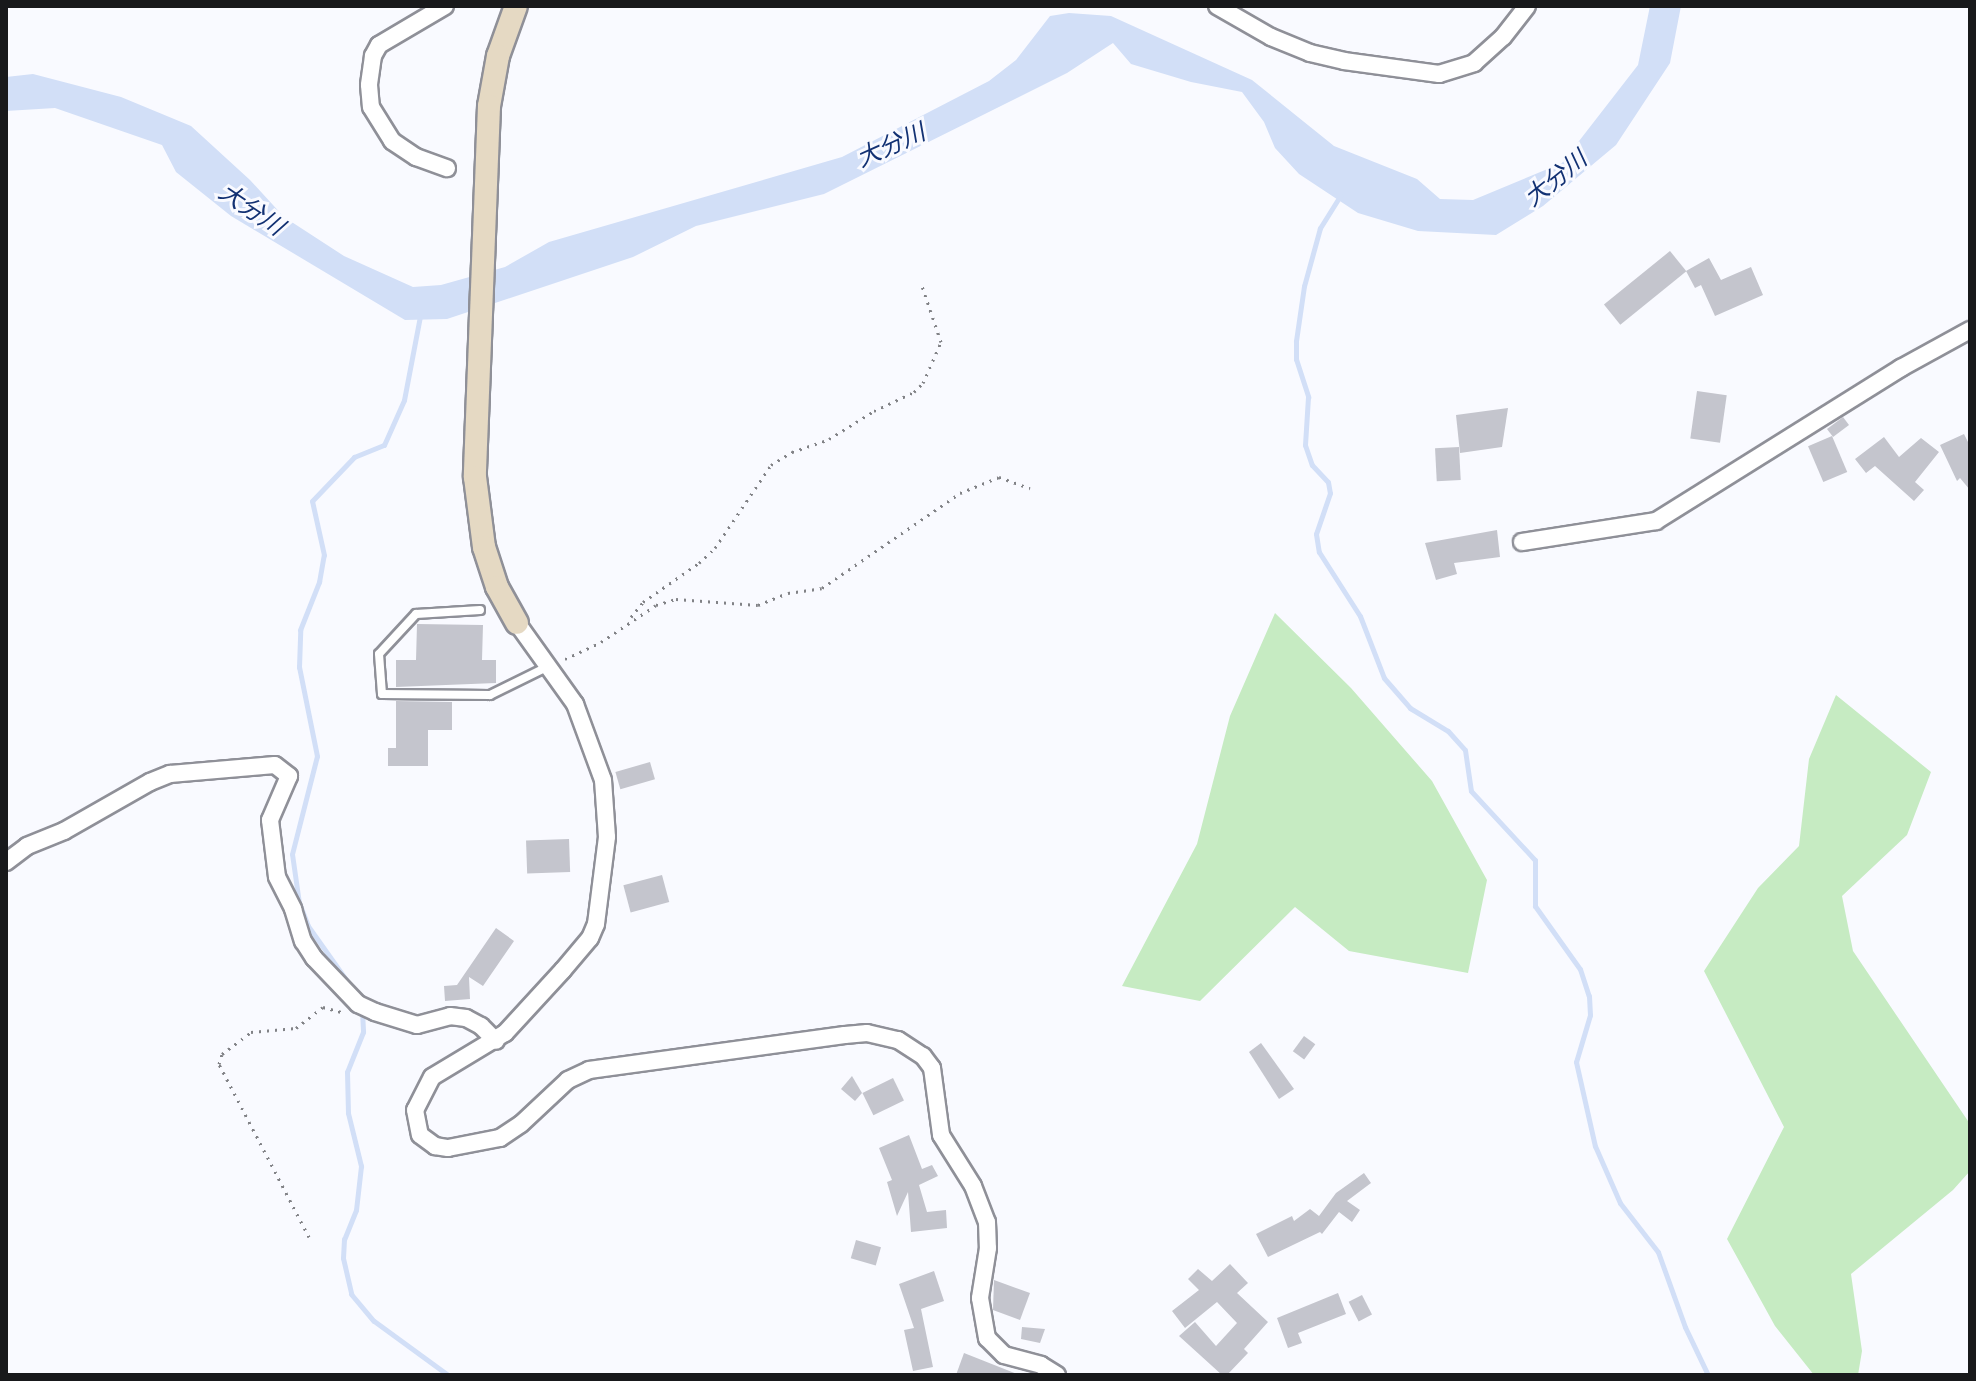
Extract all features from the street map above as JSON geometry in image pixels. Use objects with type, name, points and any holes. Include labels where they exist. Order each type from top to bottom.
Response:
[{"type":"street","points":[[445,6],[379,45],[373,56],[369,85],[371,107],[392,141],[416,157],[447,168]]},
{"type":"street","points":[[516,6],[493,72],[485,165],[475,477],[479,525],[497,587],[517,623],[580,714],[603,780],[607,837],[596,924],[590,938],[496,1041],[438,1071],[423,1089],[415,1110],[415,1122],[427,1142],[448,1148],[500,1138],[521,1124],[568,1080],[589,1070],[867,1033],[898,1040],[913,1048],[932,1068],[941,1135],[973,1186],[987,1222],[988,1248],[980,1298],[987,1338],[1004,1355],[1041,1365],[1057,1375]]},
{"type":"street","points":[[1217,6],[1271,37],[1310,53],[1428,74],[1451,73],[1474,63],[1503,37],[1527,6]]},
{"type":"street","points":[[1522,542],[1656,521],[1901,368],[1970,330]]},
{"type":"street","points":[[6,862],[27,846],[64,831],[150,782],[170,774],[275,765],[289,776],[270,820],[277,877],[293,909],[303,941],[358,1004],[417,1025],[450,1016],[466,1018],[486,1030],[496,1041]]},
{"type":"lane","points":[[480,610],[416,614],[379,654],[382,694],[490,695],[548,666]]},
{"type":"path","points":[[548,666],[601,642],[629,620],[643,602],[699,563],[715,548],[771,465],[792,452],[829,439],[874,411],[914,392],[923,383],[941,342],[921,283]]},
{"type":"path","points":[[629,620],[676,599],[758,605],[788,593],[808,593],[838,579],[960,493],[999,477],[1030,488]]},
{"type":"path","points":[[309,1237],[219,1064],[222,1054],[251,1032],[296,1028],[323,1007],[346,1014],[358,1004]]},
{"type":"green space","points":[[1275,613],[1351,688],[1432,781],[1487,880],[1468,973],[1349,951],[1295,907],[1200,1001],[1122,986],[1197,844],[1230,716]]},
{"type":"green space","points":[[1836,695],[1931,772],[1907,835],[1842,896],[1853,951],[1970,1124],[1970,1171],[1953,1190],[1851,1274],[1862,1351],[1858,1375],[1814,1375],[1775,1326],[1727,1239],[1784,1127],[1704,971],[1758,888],[1799,846],[1809,759]]},
{"type":"water","name":"大分川","points":[[1650,6],[1681,6],[1670,63],[1616,145],[1543,206],[1496,235],[1418,231],[1358,213],[1299,174],[1275,148],[1264,122],[1242,92],[1191,82],[1131,64],[1113,43],[1067,73],[824,194],[696,226],[633,257],[447,319],[405,320],[231,216],[176,172],[162,145],[55,108],[6,111],[6,77],[33,74],[121,97],[191,126],[250,180],[284,217],[344,256],[413,287],[441,285],[505,267],[549,242],[842,157],[989,81],[1016,60],[1050,16],[1069,13],[1111,16],[1252,80],[1334,146],[1417,179],[1440,199],[1473,200],[1562,163],[1638,65]]},
{"type":"building","points":[[1670,251],[1686,271],[1620,325],[1604,304]]},
{"type":"building","points":[[1709,258],[1721,280],[1751,267],[1763,295],[1715,316],[1701,285],[1695,288],[1686,271]]},
{"type":"building","points":[[1697,391],[1727,395],[1720,443],[1690,439]]},
{"type":"building","points":[[1508,408],[1502,447],[1460,453],[1456,415]]},
{"type":"building","points":[[1843,417],[1849,425],[1833,437],[1827,429]]},
{"type":"building","points":[[1964,434],[1970,446],[1970,490],[1960,478],[1957,481],[1940,445]]},
{"type":"building","points":[[1832,436],[1847,472],[1823,482],[1808,446]]},
{"type":"building","points":[[1884,437],[1899,457],[1921,438],[1939,452],[1915,482],[1924,490],[1914,501],[1875,466],[1866,473],[1855,459]]},
{"type":"building","points":[[1459,447],[1461,480],[1437,481],[1435,448]]},
{"type":"building","points":[[1497,530],[1500,557],[1454,563],[1457,574],[1436,580],[1425,543]]},
{"type":"building","points":[[417,624],[483,625],[482,660],[496,660],[496,683],[396,687],[396,660],[416,660]]},
{"type":"building","points":[[396,701],[452,702],[452,730],[428,730],[428,766],[388,766],[388,748],[396,748]]},
{"type":"building","points":[[650,762],[655,779],[620,789],[615,772]]},
{"type":"building","points":[[569,839],[570,872],[527,873],[526,841]]},
{"type":"building","points":[[662,875],[669,902],[631,912],[623,885]]},
{"type":"building","points":[[496,928],[514,941],[483,986],[469,977],[470,999],[445,1001],[444,986],[457,985]]},
{"type":"building","points":[[1304,1036],[1315,1044],[1304,1060],[1293,1051]]},
{"type":"building","points":[[1261,1043],[1294,1089],[1279,1099],[1249,1052]]},
{"type":"building","points":[[852,1076],[862,1093],[855,1101],[841,1089]]},
{"type":"building","points":[[893,1078],[904,1100],[873,1115],[862,1093]]},
{"type":"building","points":[[909,1135],[922,1169],[932,1165],[938,1176],[919,1185],[927,1212],[946,1210],[947,1228],[911,1232],[908,1192],[897,1216],[887,1182],[892,1180],[879,1148]]},
{"type":"building","points":[[1364,1173],[1371,1183],[1347,1201],[1360,1210],[1352,1222],[1339,1212],[1322,1234],[1320,1232],[1268,1257],[1256,1234],[1292,1216],[1294,1221],[1310,1209],[1319,1216],[1336,1193]]},
{"type":"building","points":[[856,1240],[881,1247],[876,1265],[851,1258]]},
{"type":"building","points":[[1230,1264],[1248,1283],[1237,1293],[1268,1322],[1244,1349],[1248,1353],[1227,1375],[1222,1375],[1179,1336],[1195,1322],[1216,1346],[1237,1323],[1217,1302],[1185,1328],[1172,1311],[1199,1290],[1188,1279],[1198,1269],[1212,1281]]},
{"type":"building","points":[[934,1271],[944,1301],[921,1309],[933,1367],[913,1371],[904,1330],[914,1328],[899,1284]]},
{"type":"building","points":[[994,1280],[1030,1293],[1020,1320],[993,1310]]},
{"type":"building","points":[[1338,1293],[1346,1314],[1298,1333],[1302,1343],[1288,1348],[1277,1318]]},
{"type":"building","points":[[1362,1295],[1372,1315],[1359,1321],[1349,1302]]},
{"type":"building","points":[[1022,1327],[1045,1329],[1040,1343],[1021,1339]]},
{"type":"building","points":[[964,1353],[1017,1374],[1017,1375],[956,1375]]},
{"type":"waterway","points":[[1340,196],[1320,228],[1304,286],[1296,341],[1296,359],[1308,397],[1305,445],[1312,465],[1328,482],[1330,493],[1316,534],[1319,552],[1360,616],[1384,678],[1410,708],[1448,731],[1465,750],[1471,791],[1535,860],[1535,906],[1580,969],[1589,996],[1590,1015],[1576,1062],[1595,1146],[1620,1203],[1658,1252],[1685,1327],[1708,1375]]},
{"type":"waterway","points":[[359,998],[308,926],[299,903],[292,854],[317,756],[299,667],[300,630],[319,582],[324,555],[312,501],[354,457],[384,445],[404,400],[420,316]]},
{"type":"waterway","points":[[362,1011],[363,1032],[347,1072],[348,1113],[361,1166],[356,1210],[344,1239],[343,1258],[351,1294],[374,1321],[448,1375]]}]
